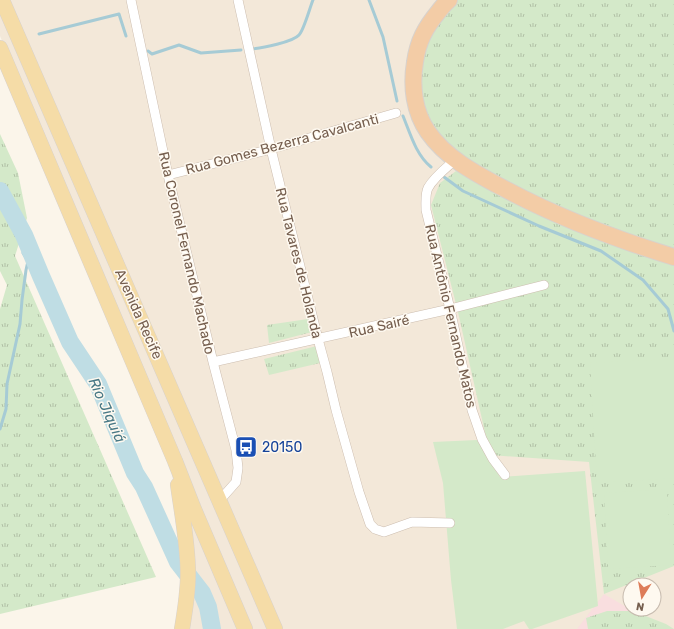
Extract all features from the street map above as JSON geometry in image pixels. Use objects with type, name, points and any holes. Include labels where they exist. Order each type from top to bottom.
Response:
[{"type":"highway","points":[[449,0],[430,22],[422,36],[416,52],[412,76],[416,107],[427,131],[441,147],[455,160],[485,179],[546,210],[621,241],[674,257]]},
{"type":"main road","name":"Avenida Recife","points":[[2,0],[275,629]]},
{"type":"main road","name":"Avenida Recife","points":[[0,48],[245,629]]},
{"type":"main road","points":[[175,461],[186,541],[188,574],[182,629]]},
{"type":"street","name":"Rua Coronel Fernando Machado","points":[[131,0],[168,175],[213,362],[236,450],[238,468],[236,482],[220,500]]},
{"type":"street","name":"Rua Tavares de Holanda","points":[[238,0],[271,149],[318,339],[342,433],[370,524],[375,529],[384,532],[412,522],[450,523]]},
{"type":"street","name":"Rua Gomes Bezerra Cavalcanti","points":[[168,175],[271,149],[396,113]]},
{"type":"street","name":"Rua Antônio Fernando Matos","points":[[455,160],[434,180],[428,188],[426,195],[426,210],[472,410],[482,439],[493,459],[505,475]]},
{"type":"street","name":"Rua Sairé","points":[[213,362],[450,309],[544,285]]},
{"type":"shaded area","points":[[0,0],[674,0],[674,629],[178,629],[181,559],[168,434],[0,36]]},
{"type":"shaded area","points":[[604,594],[622,605],[622,617],[633,617],[634,629],[577,629]]},
{"type":"green space","points":[[449,0],[674,0],[674,257],[621,241],[441,147],[411,106],[414,66]]},
{"type":"green space","points":[[0,134],[18,173],[27,218],[15,256],[156,577],[0,614],[0,309],[7,285],[0,271]]},
{"type":"green space","points":[[456,171],[595,237],[674,261],[674,566],[646,577],[622,577],[622,587],[604,594],[589,462],[490,455],[458,312],[431,205],[440,183]]},
{"type":"green space","points":[[308,319],[312,332],[269,343],[267,325]]},
{"type":"green space","points":[[317,346],[320,363],[269,375],[264,359]]},
{"type":"green space","points":[[674,359],[674,478],[597,483],[590,363]]},
{"type":"green space","points":[[477,440],[500,477],[585,471],[598,606],[532,629],[529,629],[524,621],[503,629],[457,629],[451,580],[443,483],[433,442]]},
{"type":"green space","points":[[667,489],[671,565],[608,569],[604,493]]},
{"type":"green space","points":[[607,611],[622,611],[622,617],[648,617],[674,629],[588,629],[586,618]]},
{"type":"waterway","points":[[252,49],[270,46],[296,38],[305,24],[313,0]]},
{"type":"waterway","points":[[369,0],[383,37],[397,101]]},
{"type":"waterway","points":[[39,34],[119,14],[126,36]]},
{"type":"waterway","points":[[148,51],[152,54],[179,45],[201,53],[241,50]]},
{"type":"waterway","points":[[403,116],[417,150],[431,167]]},
{"type":"waterway","points":[[444,177],[463,191],[539,226],[601,251],[643,280],[668,309],[674,331]]},
{"type":"waterway","name":"Rio Jiquiá","points":[[0,191],[24,235],[70,342],[98,384],[135,473],[144,487],[178,562],[202,593],[208,607],[212,629]]},
{"type":"waterway","points":[[0,429],[6,409],[7,384],[20,324],[28,261],[23,253],[24,235]]},
{"type":"place","name":"20150","points":[[246,447]]}]
